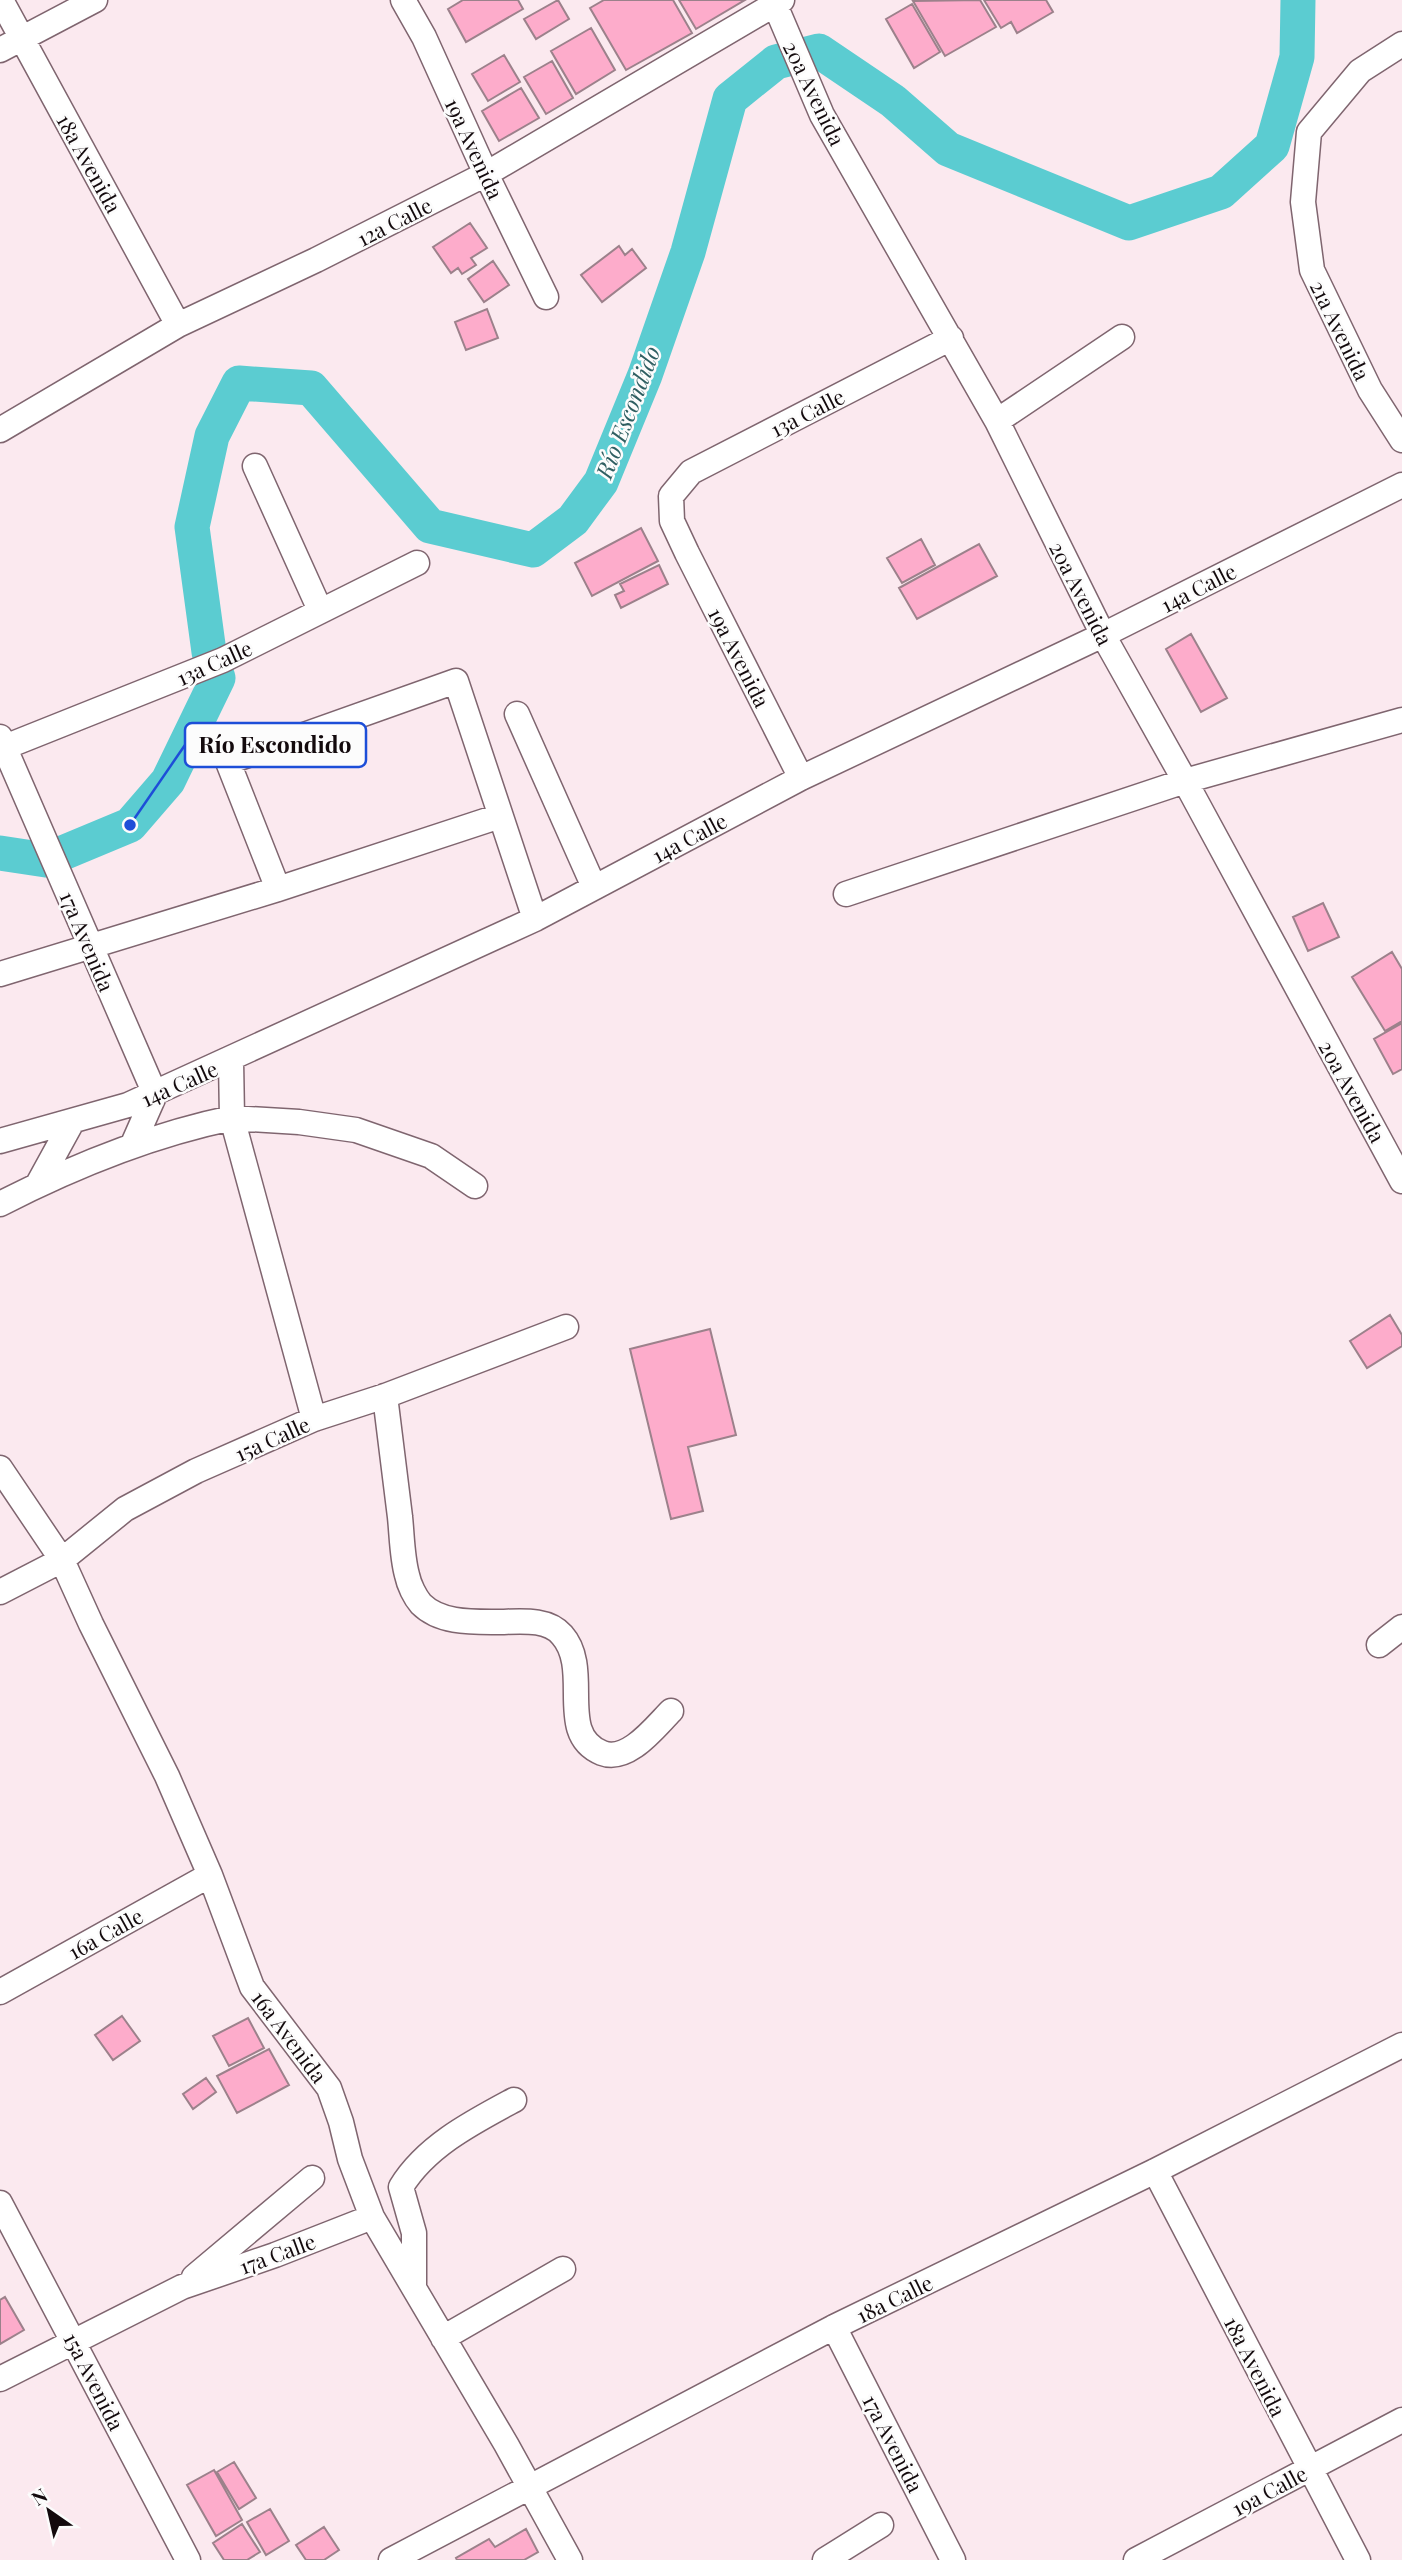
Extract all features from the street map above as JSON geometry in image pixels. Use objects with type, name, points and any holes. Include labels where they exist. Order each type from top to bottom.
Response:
[{"type":"street","name":"18a Avenida","points":[[1,0],[11,44],[178,325]]},
{"type":"street","points":[[11,44],[95,0]]},
{"type":"street","name":"19a Avenida","points":[[403,0],[424,37],[546,297]]},
{"type":"street","name":"12a Calle","points":[[0,430],[178,325],[316,260],[486,174],[777,1]]},
{"type":"street","name":"20a Avenida","points":[[777,1],[788,38],[822,115],[997,421],[1103,635],[1185,780],[1402,1181]]},
{"type":"street","name":"21a Avenida","points":[[1402,44],[1360,71],[1309,132],[1303,202],[1312,270],[1370,390],[1402,440]]},
{"type":"street","points":[[997,421],[1122,337]]},
{"type":"street","name":"13a Calle","points":[[671,496],[691,472],[951,338]]},
{"type":"street","points":[[255,466],[320,610]]},
{"type":"street","name":"14a Calle","points":[[0,1141],[72,1122],[155,1094],[535,919],[801,778],[1103,635],[1402,485]]},
{"type":"street","name":"19a Avenida","points":[[671,496],[673,521],[687,553],[801,778]]},
{"type":"street","name":"13a Calle","points":[[3,742],[214,664],[417,563]]},
{"type":"street","points":[[278,889],[228,762],[456,681],[535,919]]},
{"type":"street","points":[[517,713],[594,887]]},
{"type":"street","points":[[846,894],[1185,780],[1402,720]]},
{"type":"street","name":"17a Avenida","points":[[3,742],[155,1094]]},
{"type":"street","points":[[0,974],[278,889],[500,816]]},
{"type":"street","points":[[231,1059],[232,1118],[314,1419]]},
{"type":"street","points":[[133,1144],[155,1094]]},
{"type":"street","points":[[0,1204],[38,1184],[133,1144],[232,1118],[299,1122],[356,1130],[431,1156],[475,1186]]},
{"type":"street","points":[[38,1184],[72,1122]]},
{"type":"street","name":"15a Calle","points":[[0,1592],[62,1560],[124,1509],[196,1471],[314,1419],[385,1396],[566,1327]]},
{"type":"street","points":[[385,1396],[406,1574],[420,1603],[433,1613],[452,1619],[471,1622],[533,1622],[549,1625],[561,1633],[576,1662],[576,1719],[581,1737],[591,1748],[606,1754],[625,1751],[644,1739],[671,1711]]},
{"type":"street","name":"16a Avenida","points":[[0,1468],[62,1560],[90,1624],[167,1776],[210,1875],[252,1987],[329,2088],[350,2160],[372,2217],[531,2488],[570,2560]]},
{"type":"street","points":[[1379,1645],[1402,1627]]},
{"type":"street","name":"16a Calle","points":[[0,1992],[210,1875]]},
{"type":"street","name":"18a Calle","points":[[391,2560],[834,2327],[1155,2171],[1402,2045]]},
{"type":"street","points":[[414,2288],[414,2233],[401,2187],[411,2171],[450,2138],[514,2100]]},
{"type":"street","name":"18a Avenida","points":[[1155,2171],[1358,2560]]},
{"type":"street","name":"17a Calle","points":[[182,2287],[312,2178]]},
{"type":"street","name":"15a Avenida","points":[[0,2203],[188,2560]]},
{"type":"street","name":"17a Calle","points":[[0,2379],[182,2287],[275,2255],[372,2217]]},
{"type":"street","points":[[443,2338],[563,2269]]},
{"type":"street","name":"17a Avenida","points":[[834,2327],[953,2560]]},
{"type":"street","name":"19a Calle","points":[[1136,2560],[1402,2420]]},
{"type":"street","points":[[825,2560],[881,2525]]},
{"type":"building","points":[[463,0],[518,0],[523,9],[466,42],[448,9]]},
{"type":"building","points":[[558,0],[569,19],[536,39],[524,19]]},
{"type":"building","points":[[604,0],[673,0],[692,33],[626,70],[590,8]]},
{"type":"building","points":[[679,0],[745,0],[696,29]]},
{"type":"building","points":[[980,0],[996,27],[945,56],[913,1]]},
{"type":"building","points":[[984,0],[1046,0],[1053,12],[1017,33],[1011,22],[1001,28]]},
{"type":"building","points":[[912,4],[940,52],[914,68],[886,19]]},
{"type":"building","points":[[591,28],[615,70],[576,94],[551,51]]},
{"type":"building","points":[[504,55],[520,82],[488,101],[472,74]]},
{"type":"building","points":[[552,61],[573,98],[546,114],[524,77]]},
{"type":"building","points":[[521,88],[539,118],[499,141],[482,111]]},
{"type":"building","points":[[470,223],[487,248],[471,258],[476,265],[462,274],[458,268],[451,273],[433,247]]},
{"type":"building","points":[[619,246],[625,255],[632,249],[646,268],[602,302],[581,275]]},
{"type":"building","points":[[493,261],[509,285],[484,302],[468,279]]},
{"type":"building","points":[[487,309],[498,338],[466,350],[455,322]]},
{"type":"building","points":[[641,528],[658,561],[592,596],[575,563]]},
{"type":"building","points":[[921,539],[935,565],[902,583],[887,558]]},
{"type":"building","points":[[979,544],[997,576],[917,619],[899,588]]},
{"type":"building","points":[[659,565],[668,584],[621,608],[615,595],[624,591],[620,584]]},
{"type":"building","points":[[1191,634],[1227,698],[1201,712],[1166,649]]},
{"type":"building","points":[[1323,903],[1339,937],[1308,951],[1293,917]]},
{"type":"building","points":[[1392,952],[1402,969],[1402,1021],[1385,1031],[1352,977]]},
{"type":"building","points":[[1402,1023],[1402,1069],[1393,1074],[1374,1039]]},
{"type":"building","points":[[1390,1315],[1402,1335],[1402,1346],[1367,1368],[1350,1341]]},
{"type":"building","points":[[710,1329],[736,1435],[688,1447],[703,1511],[671,1519],[630,1349]]},
{"type":"building","points":[[122,2016],[140,2041],[113,2060],[95,2035]]},
{"type":"building","points":[[248,2018],[264,2048],[229,2066],[213,2036]]},
{"type":"building","points":[[269,2049],[289,2085],[237,2113],[217,2076]]},
{"type":"building","points":[[206,2078],[216,2092],[193,2109],[183,2094]]},
{"type":"building","points":[[5,2297],[24,2330],[0,2344],[0,2300]]},
{"type":"building","points":[[234,2462],[256,2498],[239,2509],[217,2472]]},
{"type":"building","points":[[214,2470],[242,2520],[216,2536],[187,2485]]},
{"type":"building","points":[[270,2509],[289,2541],[266,2555],[247,2522]]},
{"type":"building","points":[[242,2524],[260,2552],[247,2560],[224,2560],[213,2543]]},
{"type":"building","points":[[324,2527],[339,2550],[324,2560],[306,2560],[296,2545]]},
{"type":"building","points":[[526,2529],[538,2552],[524,2560],[456,2558],[489,2539],[495,2547]]},
{"type":"waterway","name":"Río Escondido","points":[[0,853],[46,860],[130,825],[168,781],[218,678],[209,652],[192,527],[212,436],[239,383],[311,388],[430,526],[533,550],[573,520],[601,482],[645,375],[688,252],[730,99],[776,62],[819,51],[893,101],[948,149],[1129,223],[1221,192],[1272,146],[1297,57],[1298,0]]},
{"type":"place","name":"Río Escondido","points":[[130,825]]}]
